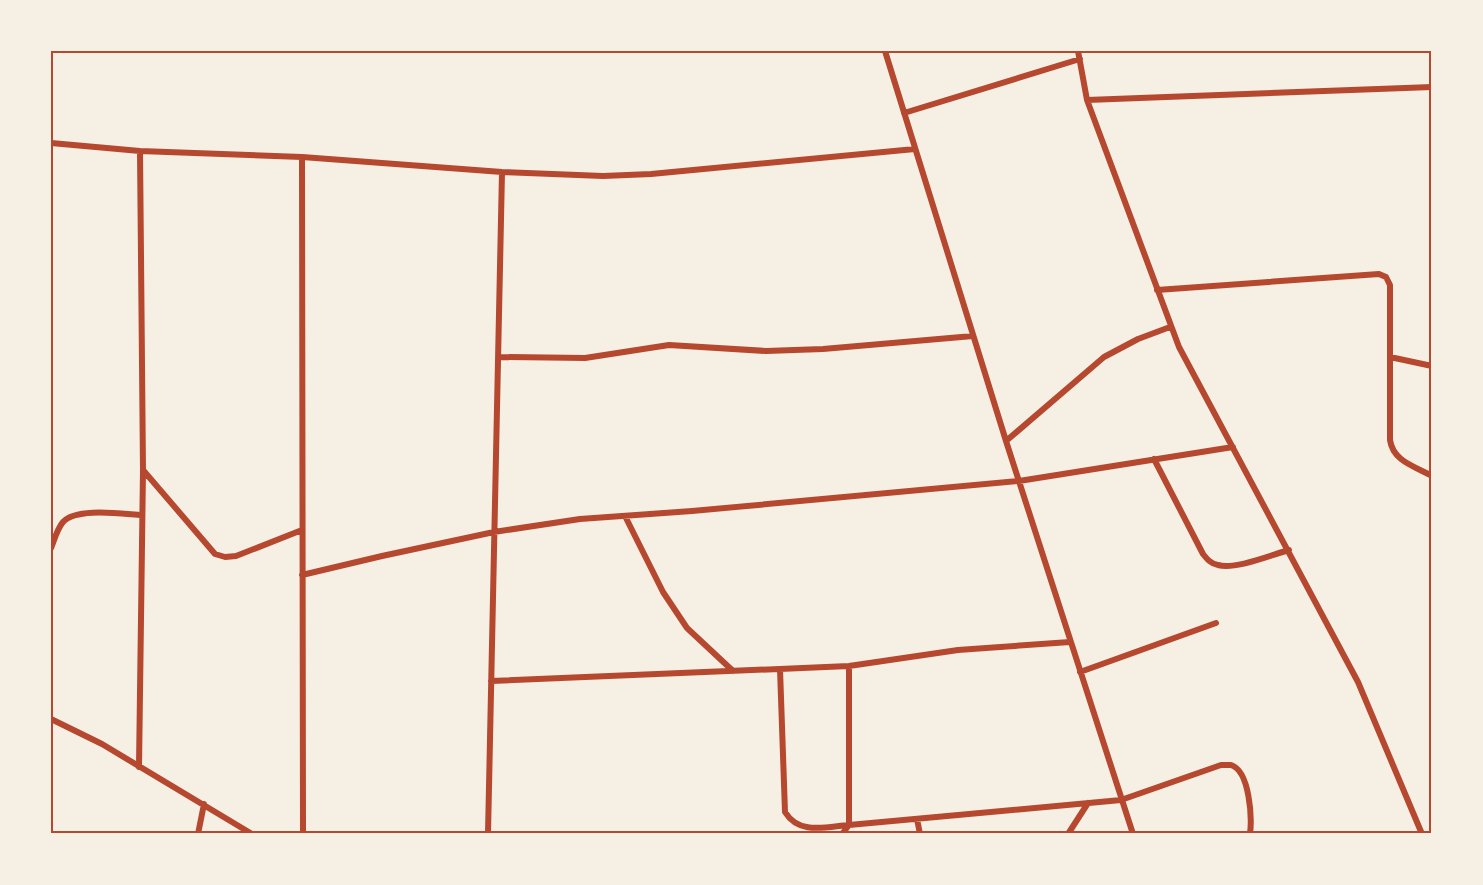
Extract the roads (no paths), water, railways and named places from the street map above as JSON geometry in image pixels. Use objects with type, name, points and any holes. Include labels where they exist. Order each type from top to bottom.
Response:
[{"type":"street","points":[[885,51],[1006,441],[1133,834]]},
{"type":"street","points":[[1078,51],[1087,100],[1170,327],[1358,682],[1422,834]]},
{"type":"street","points":[[904,113],[1080,59]]},
{"type":"street","points":[[1087,100],[1432,87]]},
{"type":"street","points":[[51,143],[140,151],[302,157],[502,172],[603,176],[651,174],[915,149]]},
{"type":"street","points":[[139,767],[143,470],[140,151]]},
{"type":"street","points":[[302,157],[303,834]]},
{"type":"street","points":[[488,834],[502,172]]},
{"type":"street","points":[[1157,290],[1378,274],[1386,277],[1390,285],[1391,450],[1398,457],[1432,476]]},
{"type":"street","points":[[1006,441],[1104,357],[1138,339],[1170,327]]},
{"type":"street","points":[[498,357],[585,358],[669,345],[766,351],[823,349],[974,336]]},
{"type":"street","points":[[1390,357],[1432,366]]},
{"type":"street","points":[[302,575],[494,532],[580,519],[1019,481],[1233,447]]},
{"type":"street","points":[[1154,459],[1203,554],[1210,561],[1218,565],[1230,566],[1289,550]]},
{"type":"street","points":[[143,470],[215,554],[225,557],[236,556],[302,530]]},
{"type":"street","points":[[51,548],[62,523],[71,516],[89,513],[142,515]]},
{"type":"street","points":[[625,516],[663,592],[687,628],[733,671]]},
{"type":"street","points":[[1080,672],[1216,624]]},
{"type":"street","points":[[491,681],[849,666],[958,650],[1070,642]]},
{"type":"street","points":[[842,834],[849,825],[849,666]]},
{"type":"street","points":[[780,669],[785,812],[797,825],[811,828],[1121,800],[1221,765],[1230,765],[1239,770],[1245,782],[1252,817],[1250,834]]},
{"type":"street","points":[[51,719],[69,726],[252,834]]},
{"type":"street","points":[[1068,834],[1088,803]]},
{"type":"street","points":[[198,834],[204,804]]},
{"type":"street","points":[[917,819],[920,834]]}]
